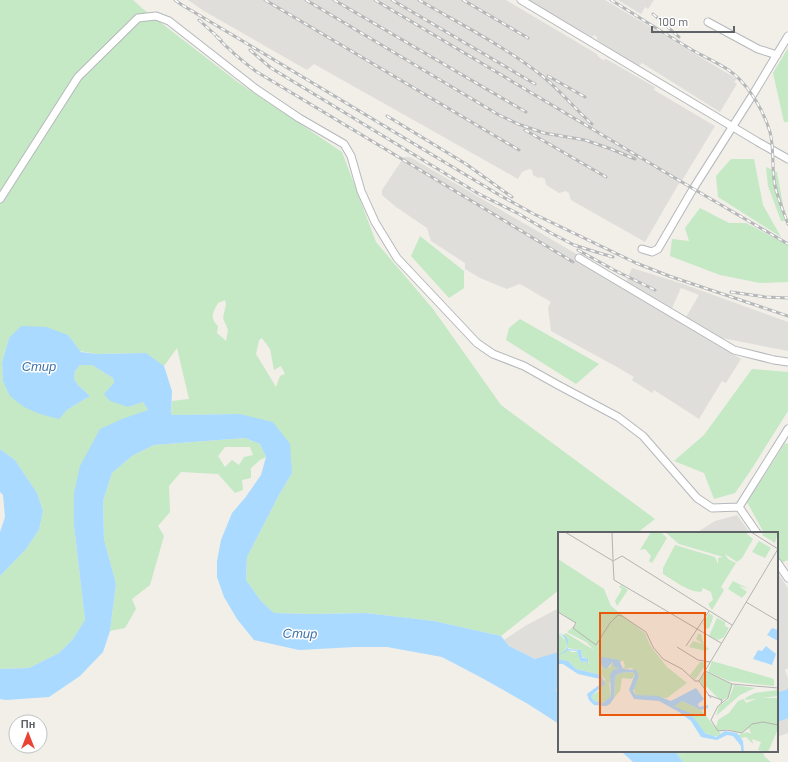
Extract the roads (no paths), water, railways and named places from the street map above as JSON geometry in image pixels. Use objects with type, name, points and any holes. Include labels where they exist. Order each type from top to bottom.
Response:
[{"type":"street","points":[[521,0],[788,159]]},
{"type":"street","points":[[0,199],[78,77],[138,18],[156,16],[169,21],[256,89],[299,118],[344,144],[351,156],[362,190],[375,222],[397,258],[477,343],[493,354],[524,366],[618,417],[643,436],[697,498],[712,508],[739,507]]},
{"type":"street","points":[[708,22],[758,49],[777,55]]},
{"type":"street","points":[[642,249],[652,252],[658,249],[693,189],[788,36]]},
{"type":"street","points":[[579,258],[734,350],[788,362]]},
{"type":"street","points":[[739,507],[787,431]]},
{"type":"street","points":[[739,507],[756,532]]},
{"type":"street","points":[[778,563],[788,578]]},
{"type":"water","name":"Стир","points":[[21,326],[46,327],[68,335],[81,352],[97,354],[146,353],[164,366],[172,391],[171,415],[240,414],[273,422],[290,444],[292,473],[247,557],[246,580],[261,601],[274,613],[366,613],[434,621],[501,636],[509,646],[535,659],[558,652],[558,686],[556,690],[558,693],[558,723],[528,704],[442,657],[387,647],[299,650],[254,640],[237,619],[224,597],[217,577],[217,561],[221,540],[232,513],[245,498],[261,475],[266,457],[260,444],[245,438],[154,445],[132,456],[112,473],[103,501],[104,539],[116,584],[110,631],[103,652],[80,676],[49,697],[6,700],[0,699],[0,669],[29,668],[59,653],[73,639],[85,620],[74,526],[74,493],[80,466],[100,429],[122,419],[148,410],[143,402],[128,407],[110,401],[104,394],[114,383],[113,378],[92,365],[80,365],[75,371],[74,379],[90,396],[67,410],[59,419],[40,414],[24,407],[10,396],[3,381],[2,363],[9,338]]},
{"type":"water","points":[[0,449],[15,460],[37,493],[43,511],[39,530],[26,549],[0,576],[0,532],[5,517],[3,495],[0,492]]},
{"type":"water","points":[[788,689],[788,718],[778,722],[778,693]]},
{"type":"water","points":[[622,752],[676,752],[683,762],[633,762]]},
{"type":"railway","points":[[175,0],[501,196],[534,214],[636,263],[669,276],[788,316]]},
{"type":"railway","points":[[265,0],[519,150]]},
{"type":"railway","points":[[306,0],[499,115],[518,124],[544,133],[585,140],[635,159]]},
{"type":"railway","points":[[334,0],[526,112]]},
{"type":"railway","points":[[375,0],[788,244]]},
{"type":"railway","points":[[392,0],[535,84]]},
{"type":"railway","points":[[419,0],[527,64],[541,75],[592,124]]},
{"type":"railway","points":[[463,0],[528,38]]},
{"type":"railway","points":[[611,0],[684,45],[725,68],[737,77],[751,93],[759,106],[770,132],[775,186],[788,224]]},
{"type":"railway","points":[[653,14],[679,37]]},
{"type":"railway","points":[[199,20],[221,40]]},
{"type":"railway","points":[[216,36],[257,72],[573,262]]},
{"type":"railway","points":[[250,50],[271,68],[479,194],[519,214],[574,245],[613,257]]},
{"type":"railway","points":[[548,76],[585,97]]},
{"type":"railway","points":[[387,116],[466,164],[512,197]]},
{"type":"railway","points":[[525,130],[606,177]]},
{"type":"railway","points":[[578,250],[655,290]]},
{"type":"railway","points":[[731,292],[765,297],[788,298]]}]
